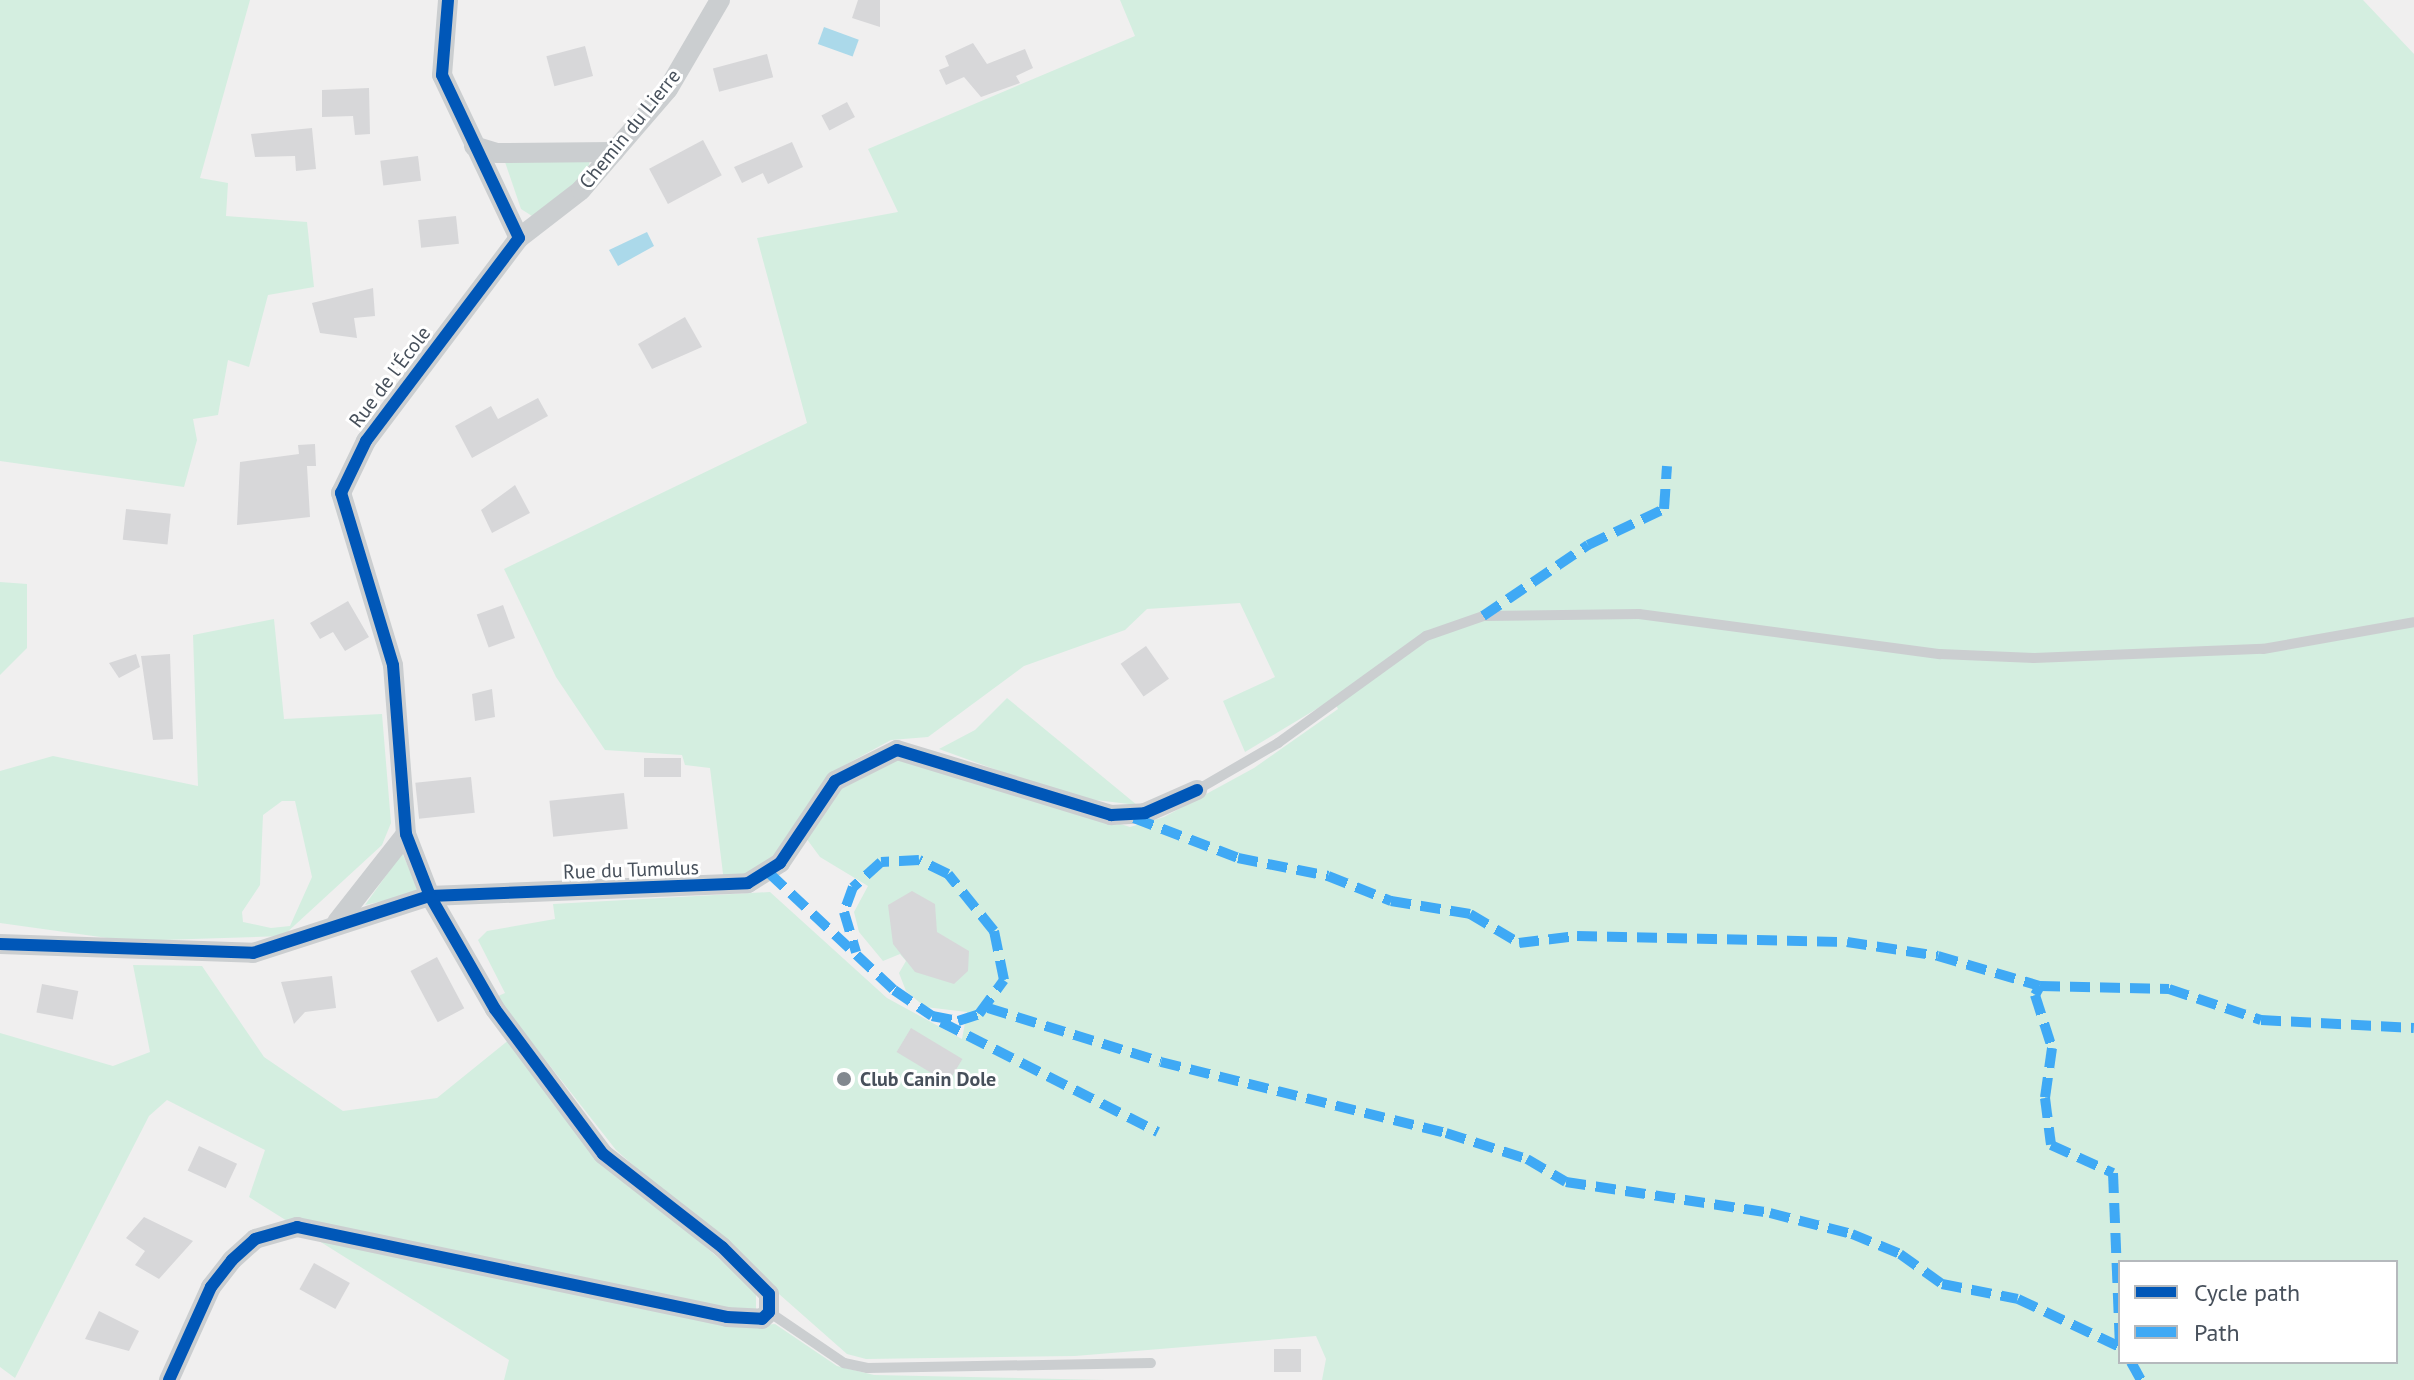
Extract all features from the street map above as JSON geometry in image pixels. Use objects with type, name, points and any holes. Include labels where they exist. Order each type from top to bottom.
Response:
[{"type":"street","points":[[448,0],[442,75],[519,238]]},
{"type":"street","name":"Chemin du Lierre","points":[[519,238],[545,225],[668,89],[720,0]]},
{"type":"street","points":[[474,146],[497,153],[614,152]]},
{"type":"street","name":"Rue de l'École","points":[[519,238],[366,441],[341,493],[393,665],[406,834],[430,896],[495,1009],[603,1154],[722,1247],[769,1294],[769,1312]]},
{"type":"street","name":"Rue du Tumulus","points":[[0,944],[241,953],[284,946],[336,923],[430,896],[748,883],[780,863],[828,787],[897,750],[1111,815],[1145,813],[1197,790]]},
{"type":"street","points":[[336,923],[406,834]]},
{"type":"street","points":[[169,1380],[211,1287],[232,1260],[255,1239],[297,1227],[727,1317],[762,1319],[769,1312]]},
{"type":"lane","points":[[1197,790],[1278,743],[1426,636],[1483,616],[1639,614],[1940,654],[2034,658],[2263,649],[2414,622]]},
{"type":"lane","points":[[769,1312],[844,1363],[867,1368],[1151,1363]]},
{"type":"green space","points":[[0,0],[250,0],[200,178],[228,183],[226,216],[307,222],[314,287],[268,295],[249,367],[228,360],[218,415],[193,419],[197,440],[184,487],[0,461]]},
{"type":"green space","points":[[1120,0],[2363,0],[2414,54],[2414,1380],[1322,1380],[1326,1359],[1316,1336],[1075,1356],[866,1359],[847,1354],[616,1150],[496,997],[505,993],[478,940],[487,931],[555,919],[553,904],[770,892],[887,998],[962,1039],[967,1012],[925,1007],[906,991],[899,973],[906,961],[900,954],[883,961],[859,932],[854,912],[868,886],[820,857],[806,838],[830,794],[880,762],[912,757],[1130,827],[1164,817],[1254,768],[1338,709],[1333,699],[1245,752],[1223,701],[1275,677],[1240,603],[1147,609],[1125,630],[1024,666],[928,737],[891,740],[834,771],[789,842],[751,874],[724,882],[710,768],[685,765],[682,755],[605,750],[556,677],[504,569],[807,423],[757,238],[898,212],[868,149],[1135,36]]},
{"type":"green space","points":[[590,160],[587,174],[532,216],[521,209],[505,162]]},
{"type":"green space","points":[[0,582],[27,584],[27,648],[0,675]]},
{"type":"green space","points":[[274,619],[284,719],[382,714],[391,823],[382,845],[283,936],[129,941],[0,923],[0,771],[53,756],[198,786],[193,635]],"holes":[[[282,801],[295,801],[312,877],[290,926],[271,928],[243,922],[242,912],[260,885],[263,815]]]},
{"type":"green space","points":[[1007,698],[1137,805],[1071,797],[939,749],[975,730]]},
{"type":"green space","points":[[402,853],[420,893],[365,905]]},
{"type":"green space","points":[[133,965],[202,966],[264,1057],[343,1111],[437,1098],[510,1039],[582,1138],[756,1291],[756,1326],[775,1324],[837,1366],[874,1375],[1105,1380],[504,1380],[509,1360],[249,1197],[265,1150],[167,1100],[149,1116],[15,1378],[0,1367],[0,1033],[113,1066],[150,1052]]},
{"type":"water","points":[[824,27],[859,40],[853,57],[818,44]]},
{"type":"water","points":[[647,232],[654,246],[618,266],[609,250]]},
{"type":"building","points":[[858,0],[880,0],[880,27],[852,18]]},
{"type":"building","points":[[973,43],[987,64],[1025,49],[1033,68],[1016,76],[1020,83],[981,97],[964,77],[946,85],[939,70],[949,66],[945,56]]},
{"type":"building","points":[[585,46],[593,76],[554,86],[546,56]]},
{"type":"building","points":[[767,54],[773,77],[719,92],[713,68]]},
{"type":"building","points":[[369,88],[370,134],[355,135],[353,116],[322,117],[322,90]]},
{"type":"building","points":[[847,102],[855,117],[829,131],[821,116]]},
{"type":"building","points":[[312,128],[316,169],[296,171],[295,156],[255,157],[251,134]]},
{"type":"building","points":[[703,140],[722,175],[668,204],[649,169]]},
{"type":"building","points":[[792,142],[803,167],[768,184],[763,173],[742,183],[734,167]]},
{"type":"building","points":[[418,156],[421,181],[383,185],[380,161]]},
{"type":"building","points":[[456,216],[459,244],[421,248],[418,220]]},
{"type":"building","points":[[373,288],[375,316],[354,318],[357,338],[320,333],[312,303]]},
{"type":"building","points":[[685,317],[702,347],[652,369],[638,344]]},
{"type":"building","points":[[538,398],[548,416],[472,458],[455,426],[491,406],[498,419]]},
{"type":"building","points":[[315,444],[316,466],[307,466],[310,517],[237,525],[240,462],[299,454],[298,445]]},
{"type":"building","points":[[515,485],[530,513],[492,533],[481,510]]},
{"type":"building","points":[[126,509],[171,514],[168,545],[123,540]]},
{"type":"building","points":[[348,601],[369,637],[345,651],[333,632],[320,639],[310,623]]},
{"type":"building","points":[[503,605],[515,638],[489,647],[477,615]]},
{"type":"building","points":[[1146,646],[1169,679],[1144,697],[1121,664]]},
{"type":"building","points":[[136,654],[140,667],[119,678],[109,663]]},
{"type":"building","points":[[170,654],[173,739],[153,740],[141,656]]},
{"type":"building","points":[[492,689],[495,717],[475,721],[472,694]]},
{"type":"building","points":[[644,758],[681,758],[681,777],[644,777]]},
{"type":"building","points":[[471,777],[475,813],[419,819],[415,783]]},
{"type":"building","points":[[624,793],[628,829],[553,837],[549,801]]},
{"type":"building","points":[[912,891],[935,904],[937,932],[969,951],[968,971],[954,984],[915,972],[893,944],[888,905]]},
{"type":"building","points":[[437,957],[464,1008],[438,1022],[411,971]]},
{"type":"building","points":[[332,976],[336,1008],[305,1012],[294,1024],[281,982]]},
{"type":"building","points":[[42,984],[78,991],[73,1020],[36,1012]]},
{"type":"building","points":[[911,1028],[962,1059],[948,1083],[897,1052]]},
{"type":"building","points":[[199,1146],[237,1164],[226,1188],[188,1170]]},
{"type":"building","points":[[144,1217],[193,1241],[159,1279],[135,1265],[145,1251],[126,1238]]},
{"type":"building","points":[[314,1263],[350,1283],[335,1309],[299,1289]]},
{"type":"building","points":[[99,1311],[139,1331],[129,1351],[85,1339]]},
{"type":"building","points":[[1274,1349],[1301,1349],[1301,1372],[1274,1372]]},
{"type":"marked path","points":[[1483,616],[1588,545],[1664,509],[1667,466]]},
{"type":"marked path","points":[[1134,818],[1238,858],[1328,876],[1391,901],[1470,914],[1519,943],[1577,936],[1847,942],[1938,956],[2040,986],[2169,989],[2261,1020],[2414,1028]]},
{"type":"marked path","points":[[769,873],[894,990],[932,1016],[958,1021],[979,1014],[1004,980],[994,931],[948,874],[919,860],[881,862],[853,887],[844,912],[856,952]]},
{"type":"marked path","points":[[2040,986],[2035,995],[2052,1048],[2045,1098],[2051,1145],[2113,1173],[2118,1295]]},
{"type":"marked path","points":[[988,1008],[1161,1062],[1446,1133],[1527,1159],[1566,1182],[1770,1213],[1852,1234],[1900,1254],[1942,1284],[2018,1299],[2118,1346]]},
{"type":"marked path","points":[[941,1022],[1158,1132]]},
{"type":"marked path","points":[[2132,1364],[2141,1380]]},
{"type":"cycle path","points":[[169,1380],[211,1287],[232,1260],[255,1239],[297,1227],[727,1317],[762,1319],[769,1312],[769,1294],[722,1247],[603,1154],[495,1009],[430,896],[406,834],[393,665],[341,493],[366,441],[519,238],[442,75],[448,0]]},
{"type":"cycle path","points":[[0,944],[253,953],[430,896],[748,883],[780,863],[835,781],[897,750],[1111,815],[1145,813],[1197,790]]},
{"type":"place","name":"Club Canin Dole","points":[[844,1079]]}]
